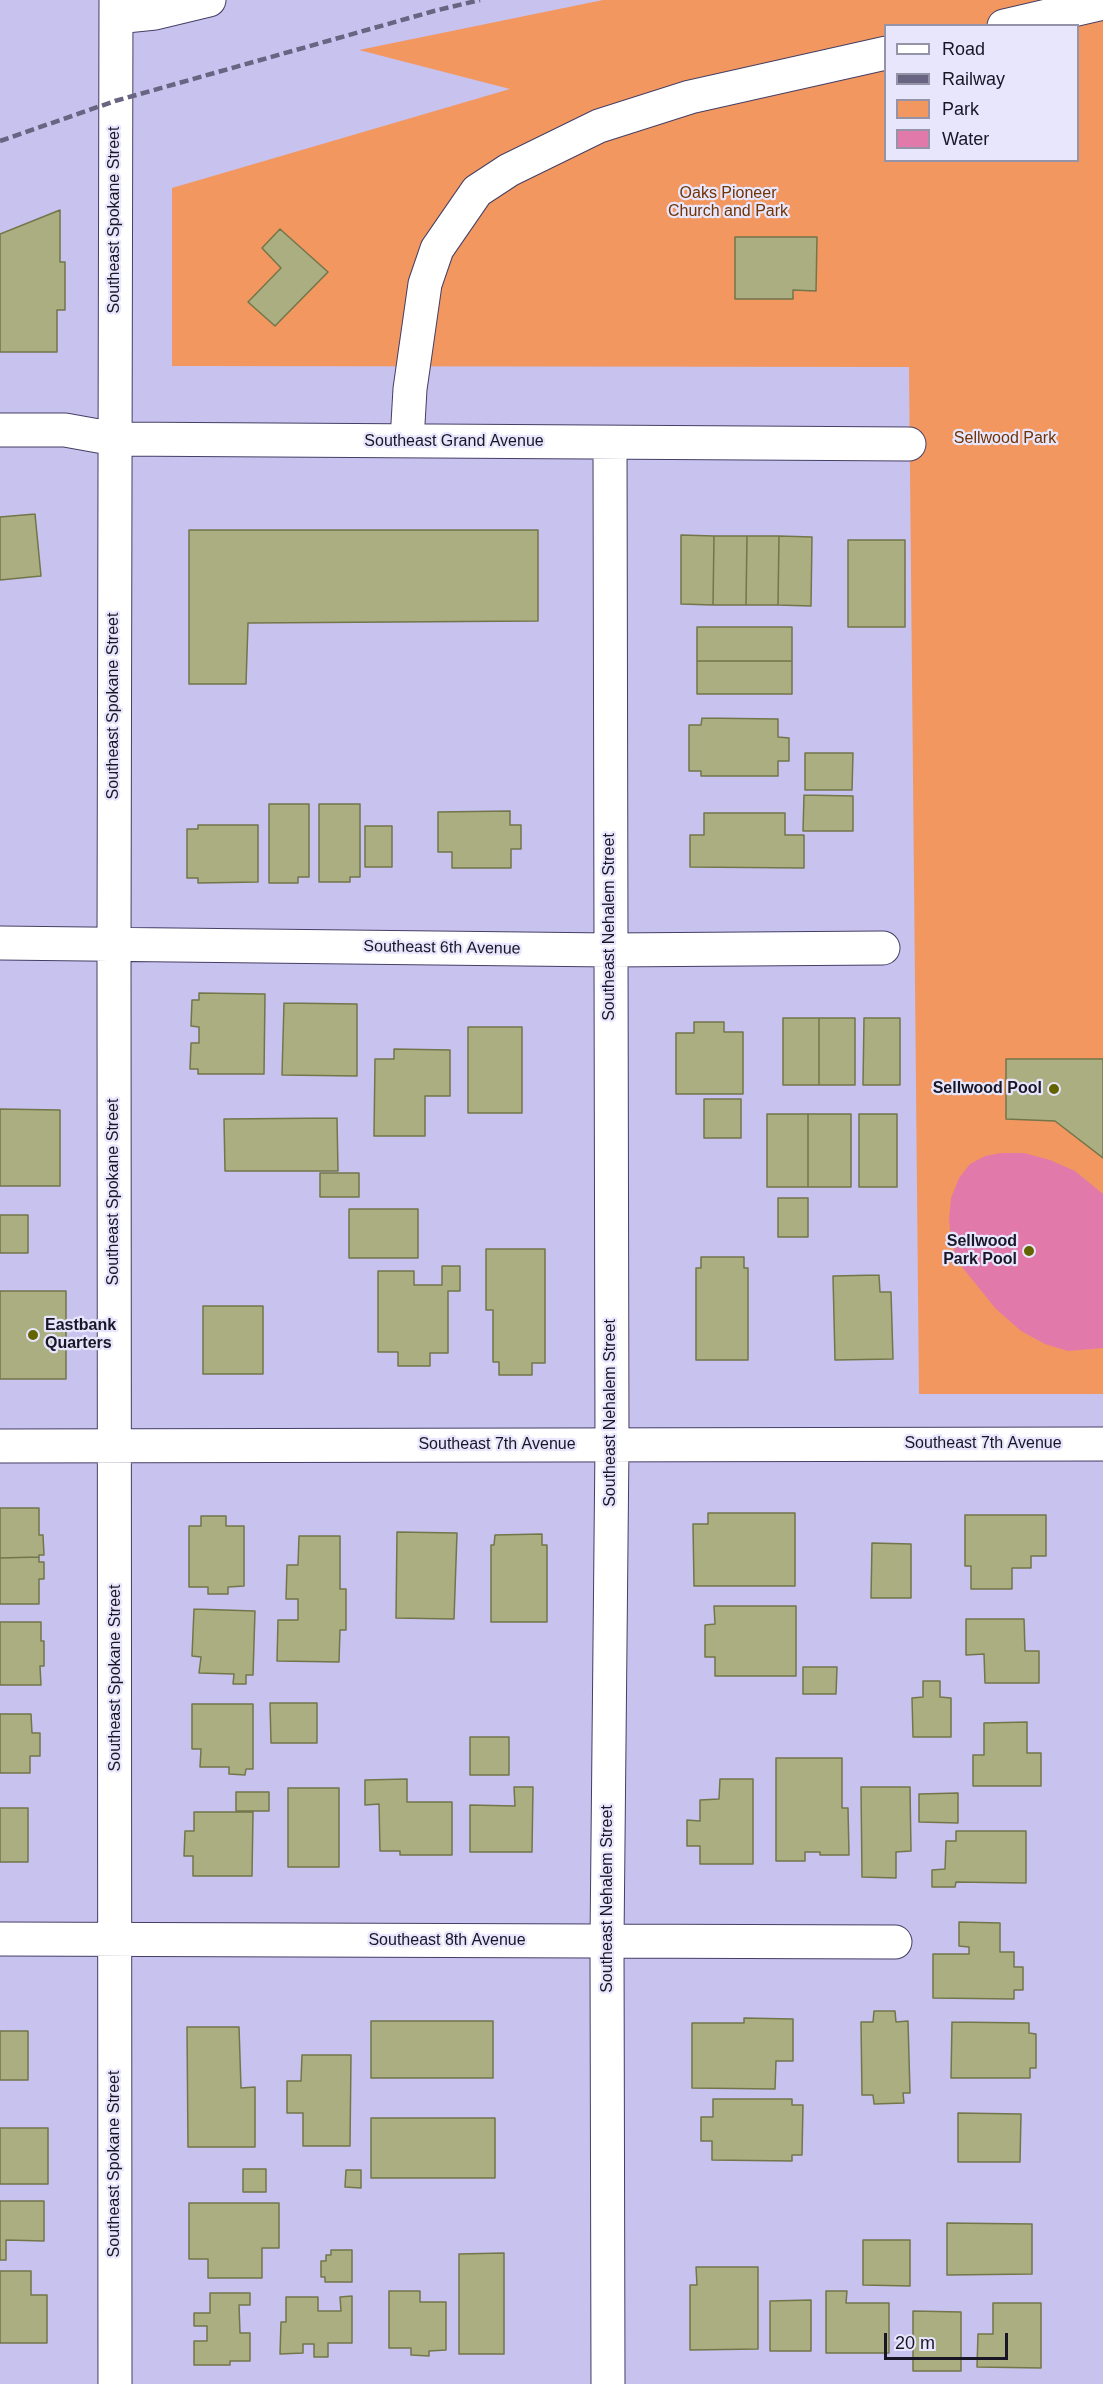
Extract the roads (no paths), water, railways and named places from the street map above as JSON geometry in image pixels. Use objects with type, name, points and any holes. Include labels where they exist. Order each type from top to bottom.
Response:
[{"type":"street","points":[[116,8],[156,13],[208,0]]},
{"type":"street","points":[[1013,24],[1103,3]]},
{"type":"street","name":"Southeast Spokane Street","points":[[115,2384],[116,8]]},
{"type":"street","points":[[407,441],[410,389],[425,284],[437,249],[477,191],[509,170],[599,126],[690,97],[884,52]]},
{"type":"street","name":"Southeast Grand Avenue","points":[[0,430],[65,430],[115,439],[909,444]]},
{"type":"street","name":"Southeast Nehalem Street","points":[[608,2384],[607,1941],[612,1444],[610,443]]},
{"type":"street","name":"Southeast 6th Avenue","points":[[0,943],[610,950],[883,948]]},
{"type":"street","name":"Southeast 7th Avenue","points":[[0,1446],[1103,1444]]},
{"type":"street","name":"Southeast 8th Avenue","points":[[0,1939],[895,1942]]},
{"type":"water","name":"Sellwood Park Pool","points":[[1024,1153],[1050,1160],[1075,1171],[1103,1194],[1103,1348],[1068,1351],[1045,1344],[1021,1331],[996,1309],[958,1262],[951,1240],[949,1220],[951,1198],[959,1178],[970,1164],[985,1156]]},
{"type":"railway","points":[[0,141],[115,101],[480,0]]},
{"type":"place","name":"Sellwood Pool","points":[[1054,1089]]},
{"type":"place","name":"Sellwood Park Pool","points":[[1029,1251]]},
{"type":"place","name":"Eastbank Quarters","points":[[33,1335]]},
{"type":"park label","name":"Oaks Pioneer Church and Park","points":[[728,203]]},
{"type":"park label","name":"Sellwood Park","points":[[1005,439]]}]
